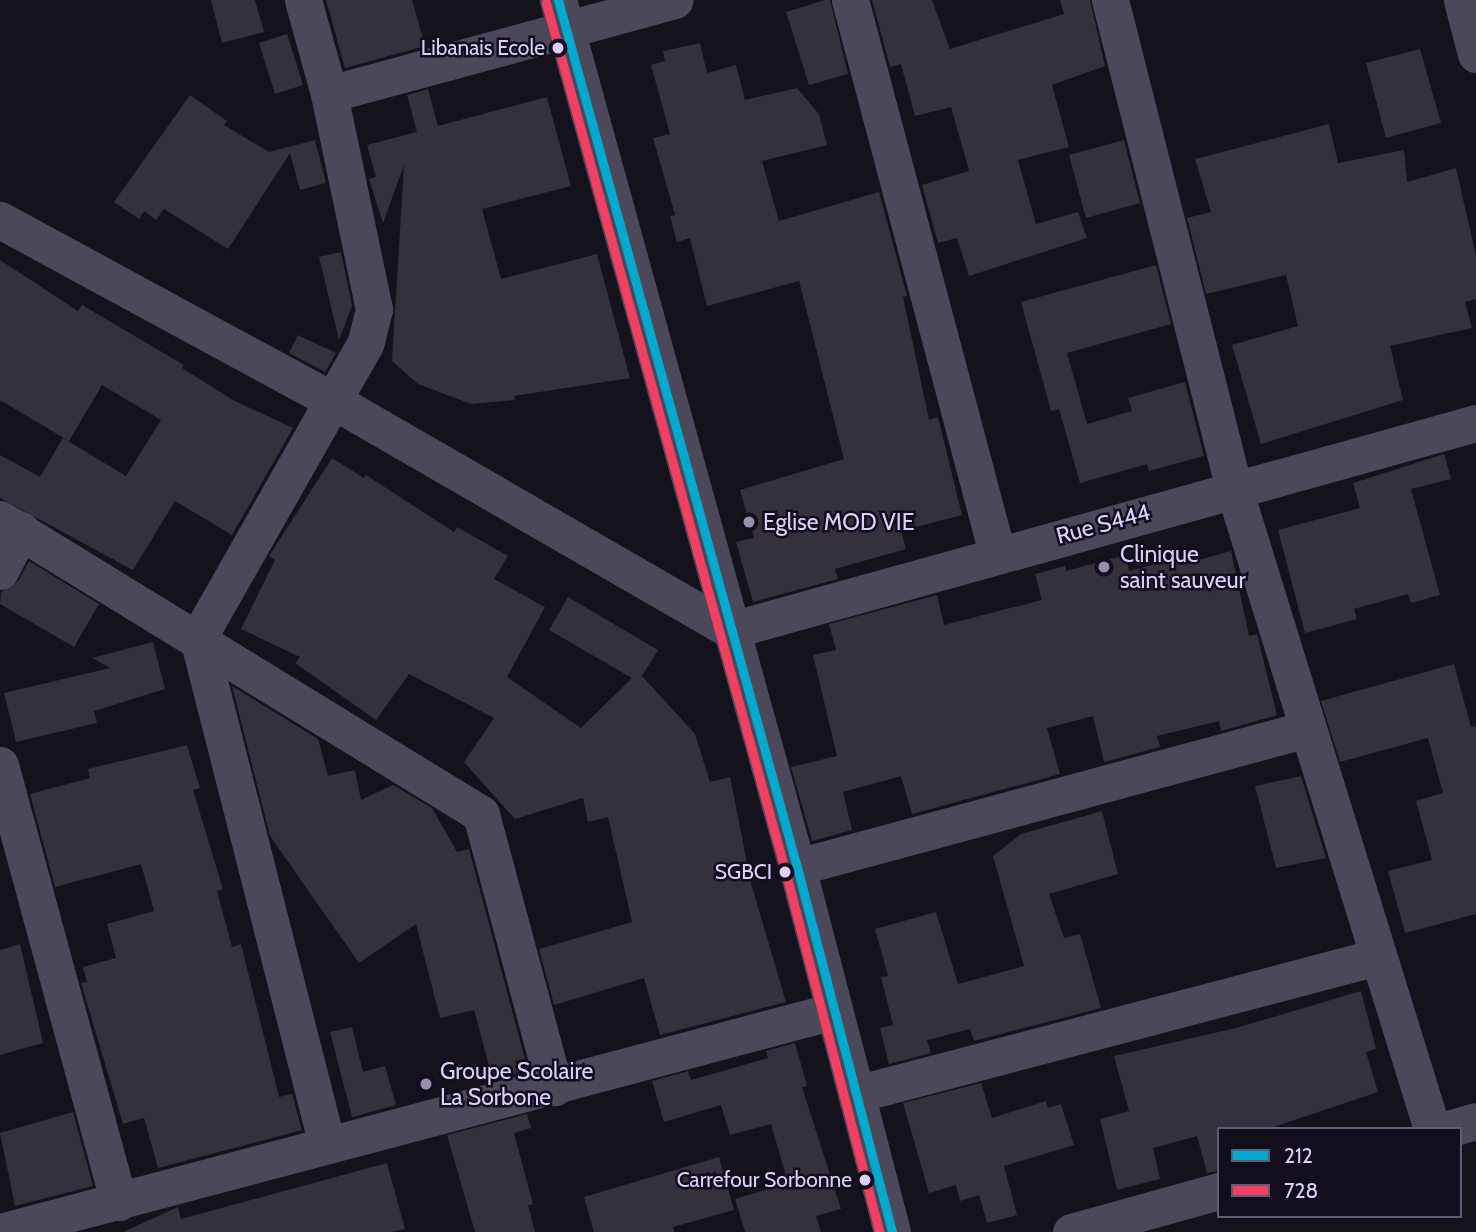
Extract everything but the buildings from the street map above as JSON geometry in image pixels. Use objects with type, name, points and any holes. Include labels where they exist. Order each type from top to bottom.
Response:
[{"type":"street","points":[[303,0],[329,94],[374,309],[365,344],[198,638],[327,1145]]},
{"type":"street","points":[[329,94],[562,15],[674,0]]},
{"type":"street","points":[[850,0],[997,553]]},
{"type":"street","points":[[1110,0],[1234,489],[1431,1127]]},
{"type":"street","points":[[1462,0],[1476,54]]},
{"type":"street","points":[[562,15],[797,867],[892,1232]]},
{"type":"street","points":[[0,220],[332,400],[731,630]]},
{"type":"street","name":"Rue S444","points":[[731,630],[997,553],[1476,423]]},
{"type":"street","points":[[0,571],[11,524],[481,814],[554,1087]]},
{"type":"street","points":[[797,867],[1307,729]]},
{"type":"street","points":[[0,765],[118,1202]]},
{"type":"street","points":[[856,1094],[1377,957]]},
{"type":"street","points":[[0,1232],[554,1087],[834,1010]]},
{"type":"street","points":[[1455,1127],[1476,1121]]},
{"type":"street","points":[[1071,1232],[1217,1193]]},
{"type":"transit line","name":"212","points":[[558,0],[797,867],[892,1232]]},
{"type":"transit line","name":"728","points":[[546,3],[785,870],[879,1232]]},
{"type":"place","name":"Libanais Ecole","points":[[558,48]]},
{"type":"place","name":"Eglise MOD VIE","points":[[749,522]]},
{"type":"place","name":"Clinique saint sauveur","points":[[1104,567]]},
{"type":"place","name":"SGBCI","points":[[785,872]]},
{"type":"place","name":"Groupe Scolaire La Sorbone","points":[[426,1084]]},
{"type":"place","name":"Carrefour Sorbonne","points":[[865,1180]]}]
